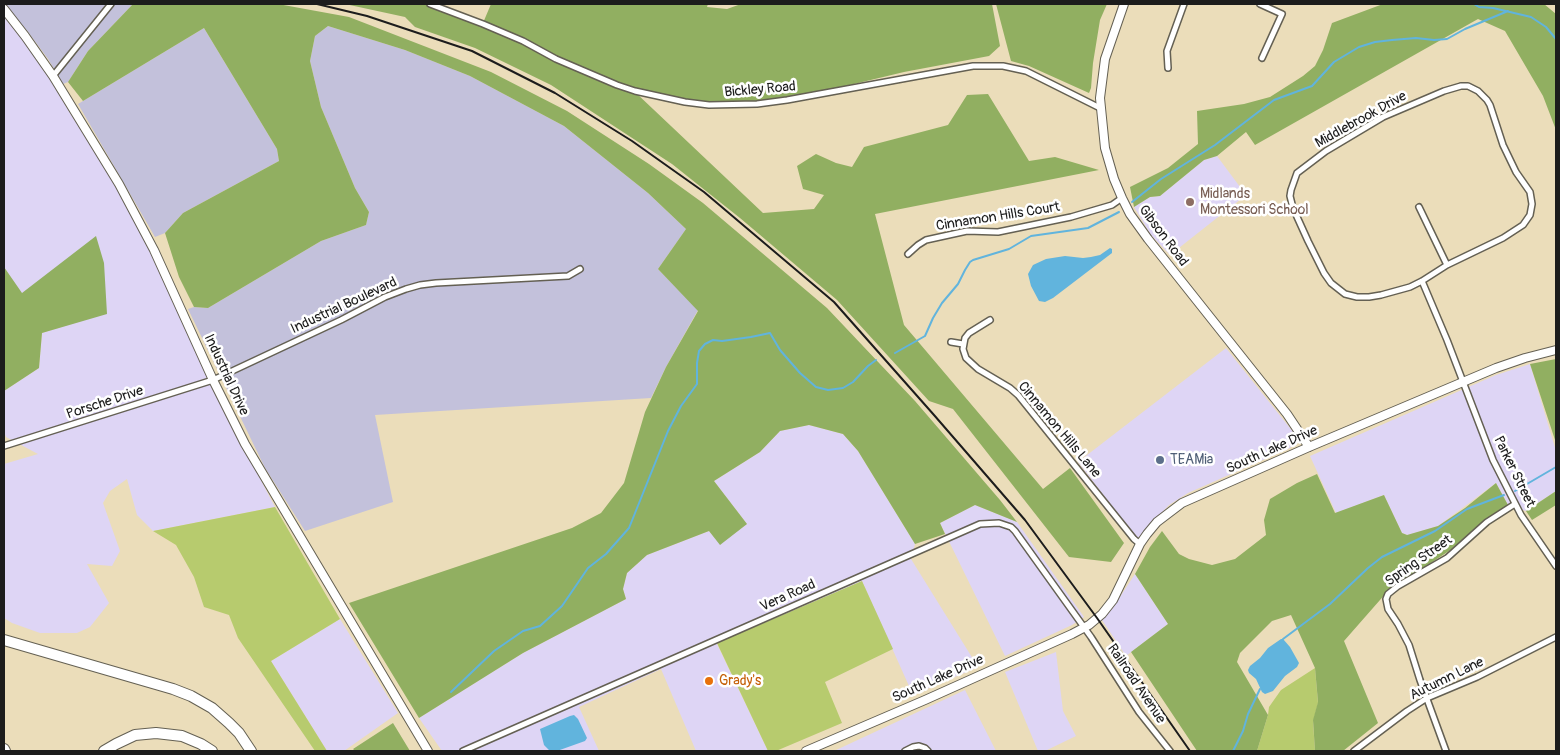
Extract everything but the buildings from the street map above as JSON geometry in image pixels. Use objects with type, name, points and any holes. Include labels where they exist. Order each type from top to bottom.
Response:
[{"type":"highway","points":[[4,640],[173,689],[191,696],[212,708],[229,723],[239,733],[251,751]]},
{"type":"highway","points":[[104,751],[135,735],[156,733],[182,736],[212,751]]},
{"type":"street","points":[[53,76],[111,4]]},
{"type":"street","name":"Bickley Road","points":[[430,4],[515,37],[556,59],[617,85],[653,96],[685,102],[709,105],[757,104],[973,66],[1003,66],[1026,71],[1100,108]]},
{"type":"street","name":"Gibson Road","points":[[1124,4],[1106,59],[1101,89],[1100,108],[1107,156],[1114,179],[1130,214],[1148,239],[1287,414],[1309,447]]},
{"type":"street","points":[[1168,68],[1167,51],[1184,4]]},
{"type":"street","points":[[1260,4],[1282,14],[1262,58]]},
{"type":"street","name":"Industrial Drive","points":[[4,9],[53,76],[119,184],[154,250],[213,380],[245,444],[428,751]]},
{"type":"street","name":"Middlebrook Drive","points":[[1468,86],[1478,91],[1490,105],[1503,145],[1516,172],[1530,192],[1532,210],[1527,220],[1518,228],[1492,244],[1447,265],[1422,281],[1404,289],[1369,297],[1351,296],[1335,287],[1324,273],[1297,219],[1291,202],[1290,190],[1297,173],[1326,151],[1373,123],[1410,104],[1444,91],[1468,86]]},
{"type":"street","name":"Cinnamon Hills Court","points":[[908,254],[926,240],[967,231],[998,232],[1071,217],[1112,205],[1122,198]]},
{"type":"street","points":[[1419,207],[1447,265]]},
{"type":"street","name":"Industrial Boulevard","points":[[213,380],[385,297],[406,289],[436,283],[568,276],[580,269]]},
{"type":"street","points":[[1422,281],[1463,382]]},
{"type":"street","points":[[951,342],[963,344],[969,333],[990,320]]},
{"type":"street","name":"Cinnamon Hills Lane","points":[[963,344],[964,353],[968,361],[978,370],[1010,388],[1018,395],[1128,532],[1140,544]]},
{"type":"street","name":"South Lake Drive","points":[[806,751],[1085,628],[1114,600],[1140,544],[1157,522],[1182,503],[1506,364],[1556,350]]},
{"type":"street","name":"Porsche Drive","points":[[4,446],[213,380]]},
{"type":"street","name":"Parker Street","points":[[1463,382],[1486,444],[1515,504],[1556,566]]},
{"type":"street","name":"Spring Street","points":[[1427,698],[1409,645],[1388,609],[1386,602],[1388,594],[1398,586],[1447,558],[1487,522],[1515,504]]},
{"type":"street","name":"Vera Road","points":[[463,751],[980,524],[999,523],[1011,527],[1085,628]]},
{"type":"street","name":"Railroad Avenue","points":[[1085,628],[1139,712],[1170,751]]},
{"type":"street","name":"Autumn Lane","points":[[1354,751],[1427,698],[1477,677],[1556,637]]},
{"type":"street","points":[[1427,698],[1446,751]]},
{"type":"street","points":[[905,751],[919,746],[928,751]]},
{"type":"shaded area","points":[[4,4],[133,4],[88,51],[68,82],[63,84],[48,59]]},
{"type":"shaded area","points":[[7,17],[41,63],[70,113],[107,169],[157,261],[244,448],[275,507],[153,531],[137,515],[127,479],[110,491],[103,503],[120,551],[112,566],[87,564],[109,603],[90,627],[77,633],[40,633],[12,623],[4,618],[4,464],[38,454],[6,437],[4,432],[4,391],[39,368],[42,333],[107,313],[21,293],[4,267],[4,19]]},
{"type":"shaded area","points":[[328,26],[405,50],[470,76],[564,126],[648,193],[686,229],[658,269],[698,310],[651,398],[375,415],[393,502],[305,531],[265,468],[188,309],[194,307],[208,308],[321,241],[366,225],[369,212],[355,188],[321,107],[310,61],[315,36]]},
{"type":"shaded area","points":[[204,28],[277,149],[279,161],[183,213],[165,233],[155,237],[78,104]]},
{"type":"shaded area","name":"Midlands Montessori School","points":[[1217,156],[1246,195],[1170,255],[1151,235],[1134,207],[1150,197],[1160,196],[1204,160]]},
{"type":"shaded area","points":[[1226,348],[1294,433],[1294,443],[1290,448],[1188,493],[1169,505],[1137,539],[1078,462]]},
{"type":"shaded area","points":[[1530,364],[1556,451],[1556,491],[1526,511],[1508,505],[1496,483],[1438,526],[1408,535],[1402,533],[1384,495],[1336,513],[1310,456],[1496,375]]},
{"type":"shaded area","points":[[809,425],[843,434],[858,451],[915,544],[911,559],[978,667],[913,695],[862,581],[717,644],[768,751],[696,751],[661,669],[579,707],[599,751],[442,751],[419,718],[523,653],[626,599],[623,589],[627,573],[647,555],[709,531],[720,544],[747,524],[714,481],[760,452],[780,431]]},
{"type":"shaded area","points":[[975,505],[1017,522],[1084,617],[1072,625],[1005,656],[940,523]]},
{"type":"shaded area","points":[[1135,574],[1168,624],[1126,656],[1102,620],[1112,609]]},
{"type":"shaded area","points":[[340,619],[398,713],[344,751],[327,751],[271,661]]},
{"type":"shaded area","points":[[1056,652],[1063,711],[1076,736],[1045,751],[1038,751],[1005,672]]},
{"type":"shaded area","points":[[965,690],[996,751],[834,751]]},
{"type":"green space","points":[[133,4],[278,4],[349,17],[491,72],[567,111],[649,164],[703,203],[827,308],[915,401],[1017,522],[975,505],[940,523],[945,534],[915,544],[858,451],[843,434],[809,425],[780,431],[760,452],[714,481],[747,524],[720,545],[709,531],[647,555],[627,573],[623,589],[626,599],[523,653],[419,718],[349,603],[572,528],[601,513],[624,483],[645,412],[666,367],[698,311],[658,269],[686,229],[648,193],[564,126],[470,76],[405,50],[328,26],[315,36],[310,61],[321,107],[355,188],[369,212],[366,225],[321,241],[208,308],[194,307],[179,277],[165,233],[183,213],[279,161],[277,149],[204,28],[83,101],[68,82],[88,51]]},
{"type":"green space","points":[[345,4],[430,4],[483,23],[491,4],[708,4],[707,7],[727,9],[741,4],[992,4],[1000,46],[989,56],[904,72],[787,100],[709,105],[635,92],[763,213],[814,209],[824,195],[803,189],[797,166],[816,154],[836,163],[852,167],[864,147],[948,125],[967,95],[988,94],[1029,161],[1055,157],[1099,170],[875,214],[904,325],[1043,489],[1070,468],[1124,543],[1111,562],[1069,557],[953,409],[929,401],[837,300],[740,218],[672,164],[551,85],[475,48],[415,27],[405,17]]},
{"type":"green space","points":[[996,4],[1107,4],[1100,20],[1089,93],[1029,66],[1011,61]]},
{"type":"green space","points":[[1383,4],[1544,4],[1556,14],[1556,130],[1543,96],[1505,31],[1478,19],[1255,145],[1246,132],[1217,156],[1204,160],[1160,196],[1150,197],[1134,207],[1130,187],[1168,168],[1198,144],[1197,111],[1244,104],[1270,97],[1315,66],[1323,50],[1332,23]]},
{"type":"green space","points":[[96,236],[104,263],[107,314],[42,333],[39,368],[4,391],[4,267],[22,293]]},
{"type":"green space","points":[[1556,359],[1556,443],[1530,364]]},
{"type":"green space","points":[[1317,474],[1335,513],[1384,495],[1402,533],[1407,535],[1438,526],[1465,508],[1496,483],[1508,505],[1480,524],[1458,545],[1387,592],[1344,641],[1378,723],[1343,751],[1315,751],[1313,720],[1318,702],[1315,668],[1291,615],[1272,621],[1240,653],[1237,662],[1268,715],[1257,751],[1197,751],[1131,652],[1168,624],[1135,574],[1150,547],[1162,531],[1179,554],[1189,559],[1212,565],[1235,559],[1266,535],[1264,520],[1270,499]]},
{"type":"green space","points":[[1556,491],[1556,505],[1532,520],[1526,511]]},
{"type":"green space","points":[[275,507],[340,619],[271,661],[327,751],[315,751],[238,638],[229,615],[204,607],[194,577],[176,545],[153,531]]},
{"type":"green space","points":[[862,581],[893,649],[825,682],[842,723],[776,751],[768,751],[717,643]]},
{"type":"green space","points":[[1315,668],[1318,703],[1313,722],[1315,751],[1257,751],[1269,707],[1281,690]]},
{"type":"green space","points":[[393,723],[410,751],[355,751],[353,749]]},
{"type":"water","points":[[1110,248],[1112,253],[1053,298],[1045,302],[1039,301],[1031,286],[1028,274],[1033,265],[1046,259],[1065,256],[1091,257],[1100,255]]},
{"type":"water","points":[[1281,639],[1290,647],[1299,663],[1273,691],[1265,694],[1248,670],[1268,648]]},
{"type":"water","points":[[574,715],[578,719],[587,738],[585,741],[557,751],[549,750],[544,745],[540,729]]},
{"type":"waterway","points":[[1474,4],[1479,7],[1493,8],[1531,17],[1546,27],[1556,39]]},
{"type":"waterway","points":[[1132,202],[1161,179],[1215,145],[1274,100],[1312,86],[1334,62],[1359,47],[1375,42],[1392,40],[1416,38],[1447,39],[1465,29],[1508,11]]},
{"type":"waterway","points":[[895,353],[925,336],[942,303],[958,284],[973,260],[1009,249],[1031,236],[1088,228],[1119,212]]},
{"type":"waterway","points":[[451,692],[494,651],[523,631],[540,626],[562,606],[588,568],[606,554],[629,528],[668,431],[681,406],[697,384],[699,351],[705,344],[713,340],[722,341],[770,333],[780,350],[800,373],[816,387],[828,390],[843,388],[853,382],[876,360]]},
{"type":"waterway","points":[[1515,491],[1556,467]]},
{"type":"waterway","points":[[1283,639],[1330,604],[1382,557],[1435,531],[1467,509],[1504,495]]},
{"type":"waterway","points":[[1233,751],[1260,689]]},
{"type":"railway","points":[[317,4],[367,16],[472,51],[555,93],[632,141],[704,192],[834,302],[1025,520],[1097,618],[1190,751]]},
{"type":"place","name":"Midlands Montessori School","points":[[1190,202]]},
{"type":"place","name":"TEAMia","points":[[1160,460]]},
{"type":"place","name":"Grady's","points":[[709,681]]}]
